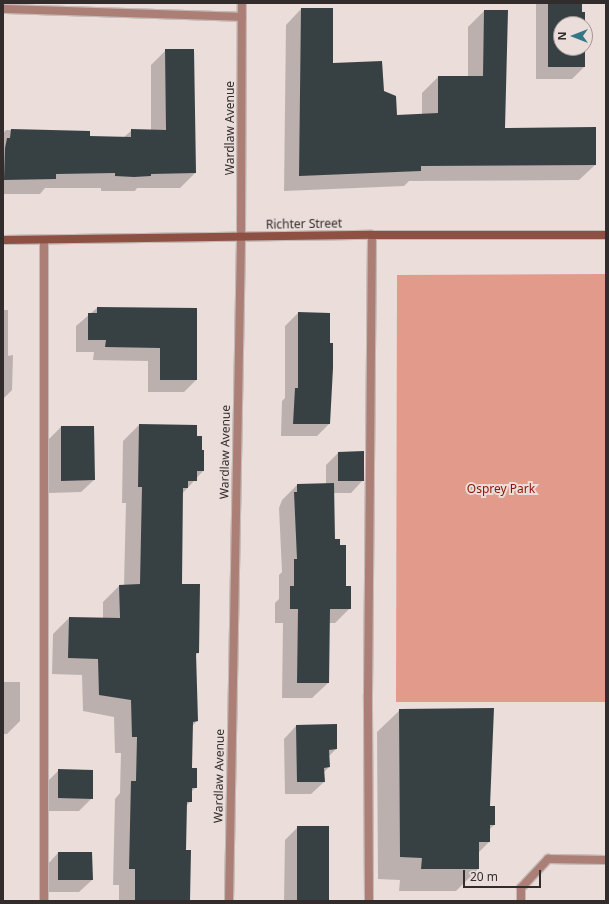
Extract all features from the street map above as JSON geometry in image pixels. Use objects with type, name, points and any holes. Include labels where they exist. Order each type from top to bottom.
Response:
[{"type":"main road","name":"Richter Street","points":[[3,240],[372,235],[606,235]]},
{"type":"street","name":"Wardlaw Avenue","points":[[229,901],[241,237],[242,3]]},
{"type":"street","points":[[3,9],[35,6],[242,16]]},
{"type":"street","points":[[369,901],[368,686],[372,235]]},
{"type":"street","points":[[44,240],[44,901]]},
{"type":"street","points":[[521,901],[521,888],[548,859],[606,860]]},
{"type":"green space","name":"Osprey Park","points":[[606,274],[606,702],[396,702],[397,275]]},
{"type":"building","points":[[548,3],[582,3],[582,12],[585,12],[585,16],[553,16],[553,56],[585,56],[585,67],[548,67]]},
{"type":"building","points":[[301,8],[333,8],[333,63],[382,61],[384,91],[396,96],[397,115],[438,113],[438,76],[483,76],[484,10],[508,10],[505,128],[596,127],[596,165],[421,166],[421,171],[299,176]]},
{"type":"building","points":[[165,49],[194,49],[196,173],[151,174],[151,176],[134,177],[115,176],[115,173],[56,174],[56,179],[4,180],[5,148],[7,138],[10,138],[11,129],[90,131],[90,136],[131,137],[131,129],[166,130]]},
{"type":"building","points":[[97,307],[197,308],[197,380],[160,380],[160,348],[105,347],[106,340],[88,340],[88,313],[97,313]]},
{"type":"building","points":[[298,312],[330,313],[330,343],[333,343],[333,368],[330,424],[293,424],[295,388],[298,388]]},
{"type":"building","points":[[139,424],[197,425],[197,436],[202,436],[202,450],[204,450],[204,471],[197,471],[197,481],[188,481],[188,488],[183,488],[182,584],[200,584],[199,653],[196,653],[198,721],[193,722],[192,768],[197,768],[197,788],[192,788],[192,802],[187,802],[186,850],[191,850],[190,901],[135,901],[135,869],[129,869],[131,781],[136,781],[137,737],[132,737],[131,700],[99,695],[98,659],[68,658],[69,617],[120,618],[119,585],[140,584],[142,487],[138,487]]},
{"type":"building","points":[[61,426],[94,426],[95,480],[61,481]]},
{"type":"building","points":[[364,451],[364,481],[338,481],[338,452]]},
{"type":"building","points":[[334,483],[335,539],[340,539],[340,545],[346,545],[346,586],[351,586],[351,609],[330,609],[329,683],[297,683],[298,609],[290,609],[290,586],[294,586],[294,559],[297,559],[294,492],[297,492],[297,484]]},
{"type":"building","points":[[494,708],[490,806],[495,806],[495,825],[490,825],[490,842],[479,842],[479,869],[421,869],[422,858],[400,857],[399,709]]},
{"type":"building","points":[[337,724],[337,749],[329,750],[330,767],[324,768],[325,782],[297,782],[296,725]]},
{"type":"building","points":[[58,769],[93,770],[93,799],[58,798]]},
{"type":"building","points":[[297,826],[329,826],[329,901],[297,901]]},
{"type":"building","points":[[58,852],[92,852],[93,880],[58,880]]}]
